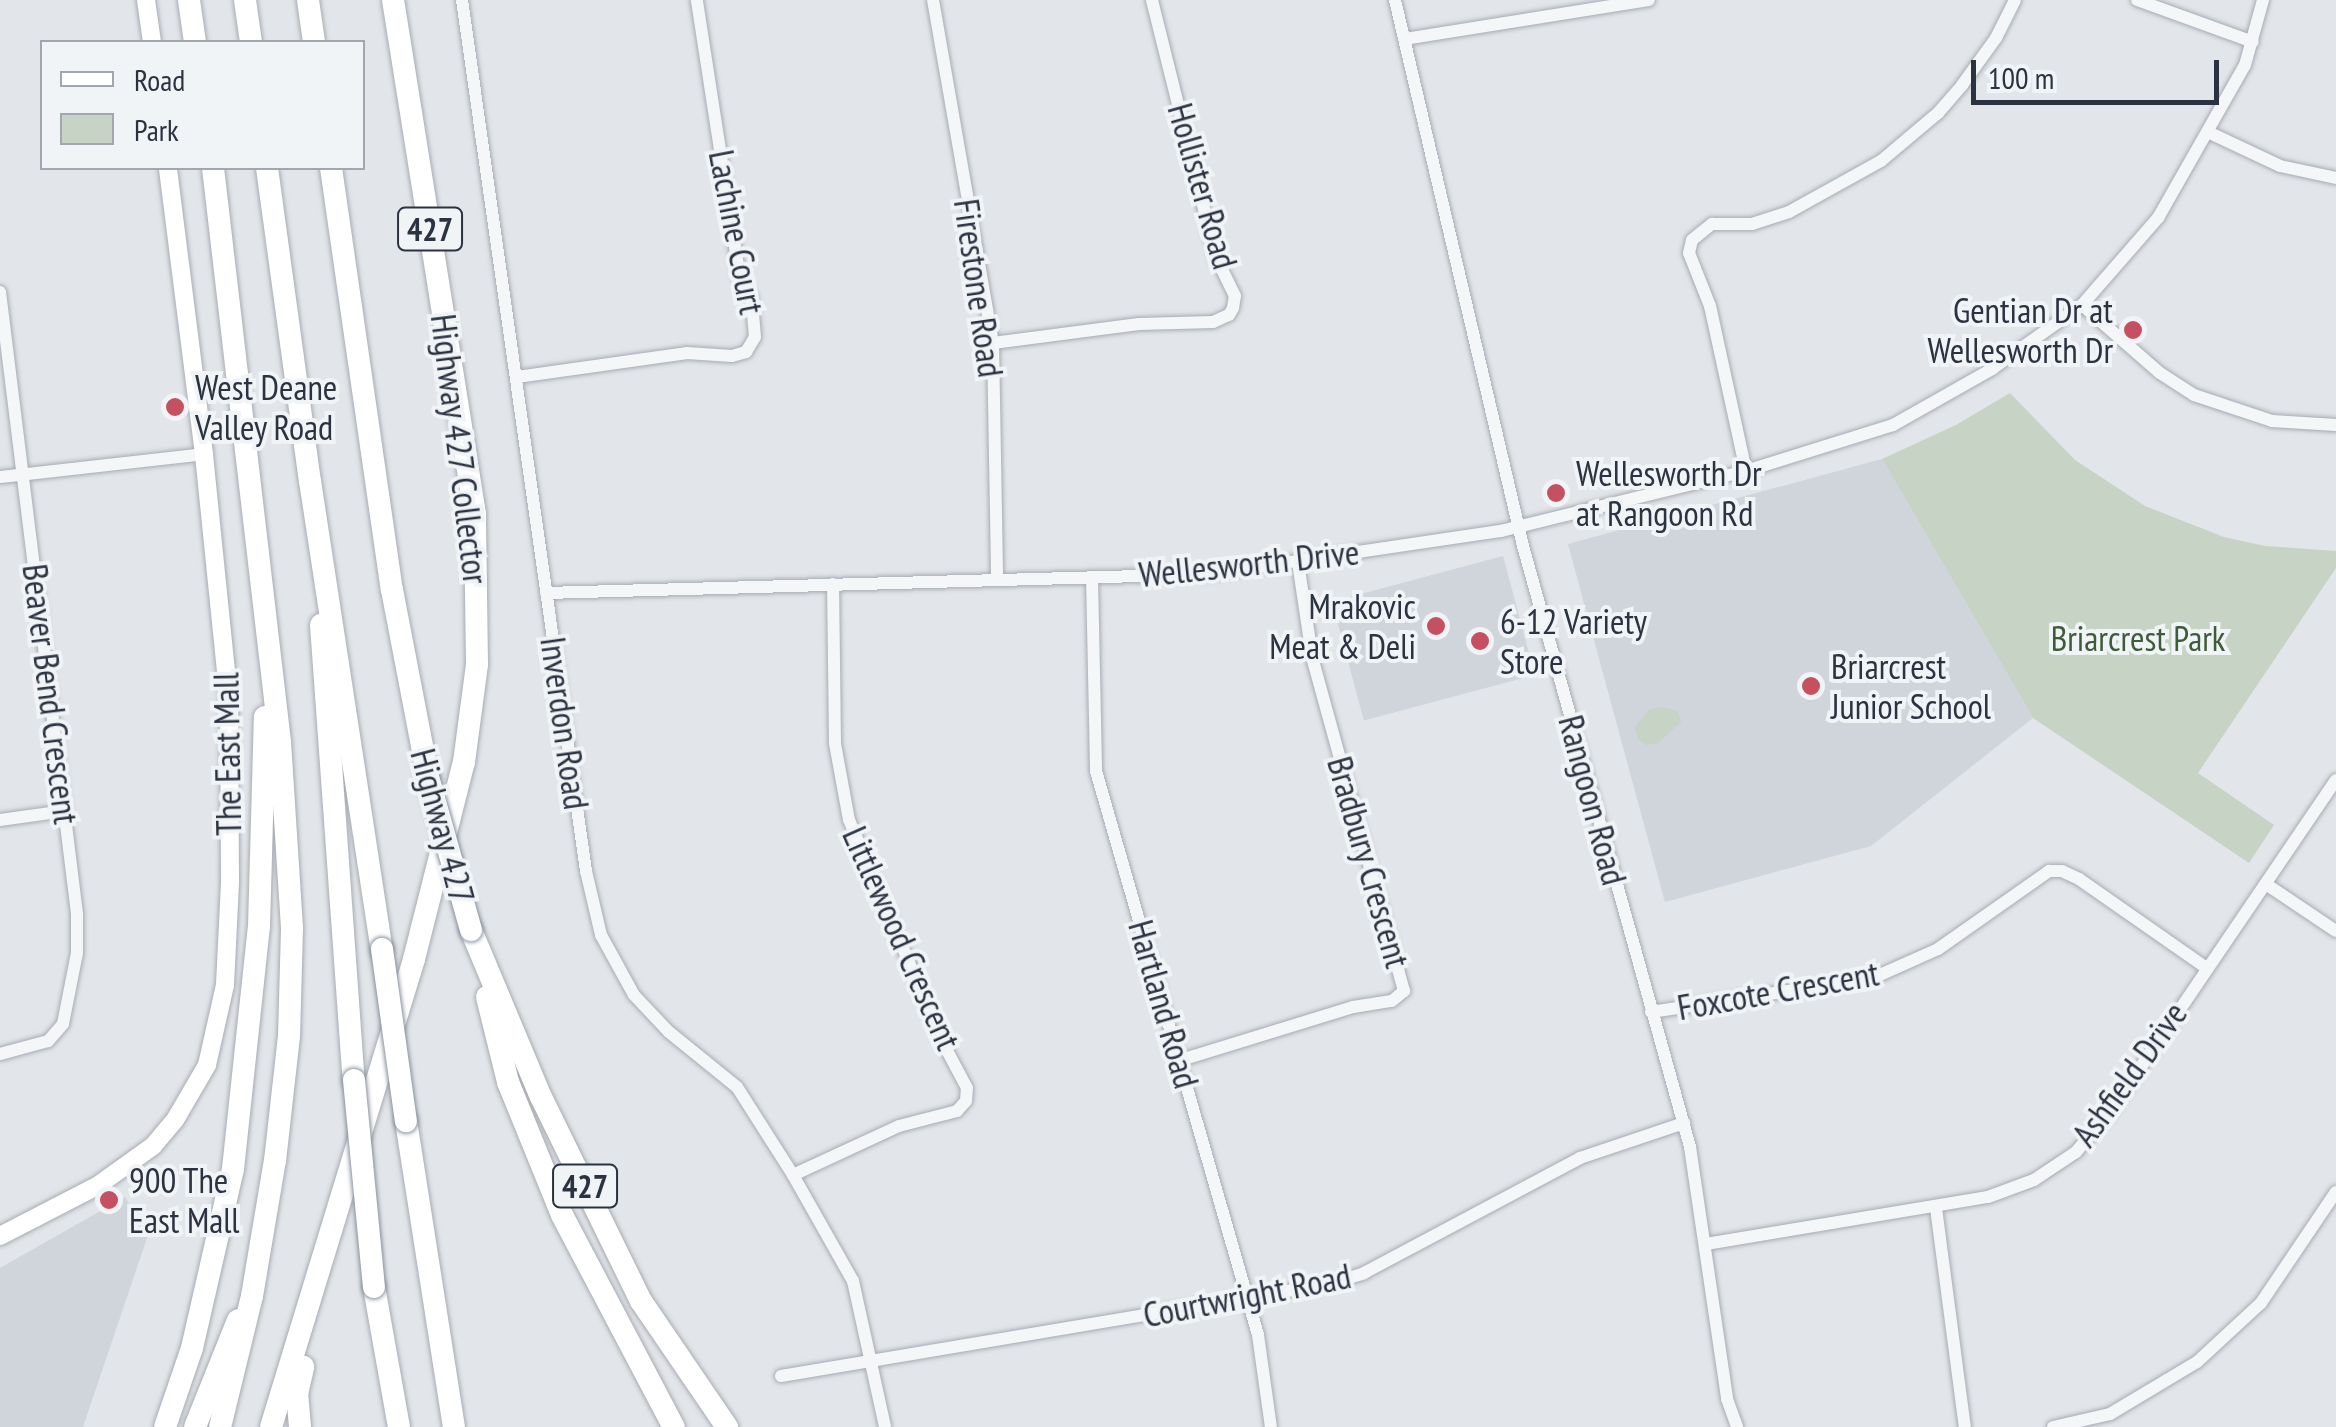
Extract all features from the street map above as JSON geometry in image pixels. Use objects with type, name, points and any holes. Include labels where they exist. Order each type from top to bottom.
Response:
[{"type":"highway","points":[[189,0],[195,40]]},
{"type":"highway","points":[[245,0],[250,40]]},
{"type":"highway","points":[[308,0],[314,40]]},
{"type":"highway","name":"Highway 427 Collector","points":[[330,1242],[440,861],[470,731],[479,630],[472,486],[392,0]]},
{"type":"highway","points":[[214,170],[283,777],[292,960],[283,1100],[252,1296],[220,1427]]},
{"type":"highway","name":"Highway 427","points":[[268,170],[310,482],[454,1427]]},
{"type":"highway","name":"Highway 427","points":[[331,170],[392,590],[428,777],[471,930],[541,1097],[641,1301],[727,1427]]},
{"type":"highway","points":[[310,482],[354,1080],[374,1288],[399,1427]]},
{"type":"highway","points":[[165,1427],[192,1348],[221,1230],[249,1046],[264,820],[261,569]]},
{"type":"highway","points":[[471,930],[508,1082],[555,1199],[674,1427]]},
{"type":"highway","points":[[300,1427],[297,1394],[330,1242]]},
{"type":"highway","name":"427","points":[[271,1427],[330,1242]]},
{"type":"highway","points":[[195,1427],[229,1335],[252,1296]]},
{"type":"main road","points":[[146,0],[152,40]]},
{"type":"main road","name":"The East Mall","points":[[0,1236],[97,1186],[152,1146],[188,1100],[207,1065],[225,986],[230,881],[229,702],[204,454],[168,170]]},
{"type":"street","name":"Inverdon Road","points":[[462,0],[586,871],[601,936],[634,994],[669,1032],[736,1087],[794,1175],[853,1281],[872,1359]]},
{"type":"street","name":"Lachine Court","points":[[518,377],[687,353],[732,356],[746,352],[755,337],[752,298],[740,279],[697,0]]},
{"type":"street","name":"Firestone Road","points":[[933,0],[993,343],[997,579]]},
{"type":"street","name":"Hollister Road","points":[[993,343],[1139,324],[1212,322],[1232,308],[1235,296],[1216,257],[1152,0]]},
{"type":"street","name":"Rangoon Road","points":[[1395,0],[1518,526],[1684,1123],[1706,1244],[1727,1398],[1737,1427]]},
{"type":"street","points":[[1405,39],[1649,0]]},
{"type":"street","points":[[1746,471],[1710,306],[1689,252],[1692,240],[1712,224],[1752,224],[1789,212],[1881,161],[1938,113],[1962,85],[1996,38],[2015,0]]},
{"type":"street","points":[[2137,0],[2253,42]]},
{"type":"street","name":"Wellesworth Drive","points":[[546,593],[1209,574],[1518,526],[1746,471],[1893,425],[1992,369],[2082,305],[2158,218],[2210,133],[2253,42],[2263,0]]},
{"type":"street","points":[[2210,133],[2280,166],[2336,178]]},
{"type":"street","name":"Beaver Bend Crescent","points":[[0,292],[77,914],[70,1003],[56,1035],[33,1047],[0,1054]]},
{"type":"street","points":[[2082,305],[2160,373],[2194,395],[2272,421],[2336,425]]},
{"type":"street","points":[[0,476],[204,454]]},
{"type":"street","name":"Bradbury Crescent","points":[[1180,1060],[1353,1007],[1392,1001],[1404,991],[1308,638],[1298,562]]},
{"type":"street","name":"Hartland Road","points":[[1092,577],[1096,771],[1265,1364],[1271,1427]]},
{"type":"street","name":"Littlewood Crescent","points":[[794,1175],[899,1126],[957,1111],[966,1100],[967,1088],[942,1040],[848,820],[836,744],[833,584]]},
{"type":"street","name":"Ashfield Drive","points":[[1706,1244],[1936,1208],[2014,1189],[2076,1152],[2111,1110],[2336,780]]},
{"type":"street","points":[[0,820],[66,811]]},
{"type":"street","name":"Foxcote Crescent","points":[[1651,1012],[1873,978],[1938,949],[2049,872],[2062,871],[2079,879],[2205,968]]},
{"type":"street","points":[[2266,884],[2336,931]]},
{"type":"street","name":"Courtwright Road","points":[[781,1376],[1246,1300],[1364,1273],[1580,1158],[1684,1123]]},
{"type":"street","points":[[2053,1427],[2110,1414],[2197,1362],[2261,1302],[2336,1192]]},
{"type":"street","points":[[1936,1208],[1965,1427]]},
{"type":"street","points":[[872,1359],[885,1427]]},
{"type":"shaded area","name":"Briarcrest Junior School","points":[[1882,459],[2033,718],[1871,846],[1665,902],[1568,544]]},
{"type":"shaded area","points":[[1503,556],[1535,675],[1364,721],[1332,602]]},
{"type":"shaded area","points":[[125,1197],[148,1235],[83,1427],[0,1427],[0,1268]]},
{"type":"green space","name":"Briarcrest Park","points":[[2010,393],[2075,460],[2145,506],[2224,537],[2265,546],[2336,551],[2336,568],[2198,773],[2274,825],[2249,863],[2033,718],[1882,459],[1956,425]]},
{"type":"green space","points":[[1650,709],[1678,711],[1681,722],[1658,743],[1646,745],[1637,738],[1635,727]]},
{"type":"place","name":"Gentian Dr at Wellesworth Dr","points":[[2133,330]]},
{"type":"place","name":"West Deane Valley Road","points":[[175,407]]},
{"type":"place","name":"Wellesworth Dr at Rangoon Rd","points":[[1556,493]]},
{"type":"place","name":"Mrakovic Meat & Deli","points":[[1436,626]]},
{"type":"place","name":"6-12 Variety Store","points":[[1480,641]]},
{"type":"place","name":"Briarcrest Junior School","points":[[1811,686]]},
{"type":"place","name":"900 The East Mall","points":[[109,1200]]}]
